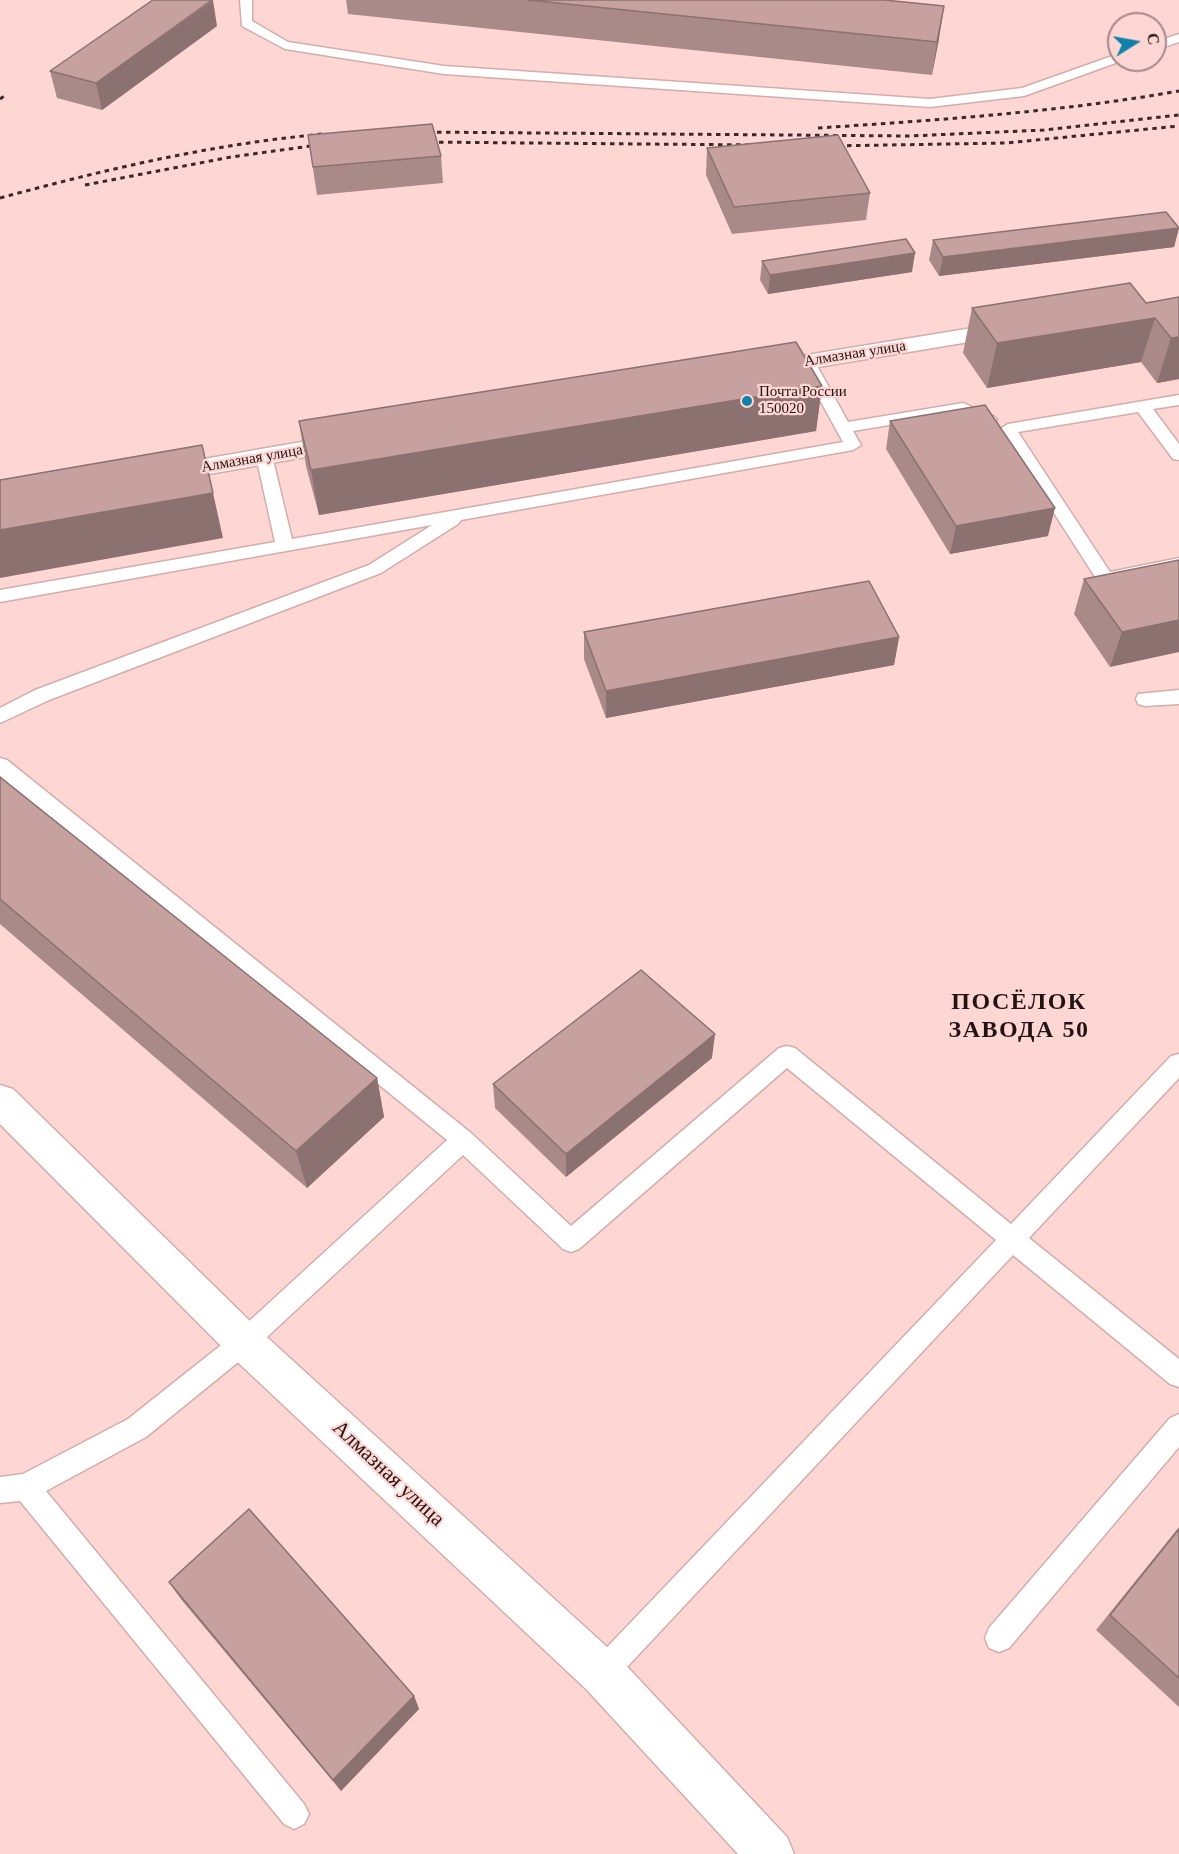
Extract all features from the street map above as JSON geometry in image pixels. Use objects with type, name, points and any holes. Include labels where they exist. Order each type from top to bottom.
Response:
[{"type":"street","name":"Алмазная улица","points":[[736,374],[1028,326]]},
{"type":"street","name":"Алмазная улица","points":[[138,479],[370,438]]},
{"type":"street","name":"Алмазная улица","points":[[0,1100],[244,1342],[602,1673],[770,1854]]},
{"type":"lane","points":[[246,0],[246,22],[285,45],[444,70],[930,103],[1024,92],[1107,62]]},
{"type":"lane","points":[[0,596],[853,445],[807,361]]},
{"type":"lane","points":[[1008,429],[1179,400]]},
{"type":"lane","points":[[1142,406],[1179,455]]},
{"type":"lane","points":[[843,428],[963,408],[1008,429],[1106,579],[1179,564]]},
{"type":"lane","points":[[264,456],[285,546]]},
{"type":"lane","points":[[0,716],[42,695],[375,569],[462,514]]},
{"type":"lane","points":[[1145,699],[1179,697]]},
{"type":"lane","points":[[0,765],[463,1140],[571,1241],[787,1055],[1179,1375]]},
{"type":"lane","points":[[602,1673],[1012,1239],[1175,1074]]},
{"type":"lane","points":[[294,1814],[13,1488],[137,1428],[244,1342],[463,1140]]},
{"type":"lane","points":[[999,1638],[1179,1427]]},
{"type":"building","points":[[153,0],[212,0],[96,83],[50,71]]},
{"type":"building","points":[[528,0],[884,0],[944,6],[937,42]]},
{"type":"building","points":[[432,124],[441,156],[313,167],[308,135]]},
{"type":"building","points":[[838,135],[870,193],[734,207],[707,148]]},
{"type":"building","points":[[1166,212],[1179,228],[943,257],[933,240]]},
{"type":"building","points":[[906,239],[915,253],[770,275],[762,261]]},
{"type":"building","points":[[1130,283],[1146,303],[1179,297],[1179,337],[1171,338],[1155,318],[997,343],[972,308]]},
{"type":"building","points":[[796,342],[822,386],[311,470],[299,421]]},
{"type":"building","points":[[985,405],[1055,508],[956,526],[890,421]]},
{"type":"building","points":[[202,445],[213,493],[0,530],[0,480]]},
{"type":"building","points":[[1179,560],[1179,620],[1122,632],[1084,579]]},
{"type":"building","points":[[869,581],[899,637],[606,691],[584,632]]},
{"type":"building","points":[[0,777],[377,1078],[296,1151],[0,899]]},
{"type":"building","points":[[641,970],[715,1034],[566,1154],[493,1084]]},
{"type":"building","points":[[249,1509],[414,1696],[333,1780],[169,1582]]},
{"type":"building","points":[[1179,1529],[1179,1678],[1110,1615]]},
{"type":"railway","points":[[818,128],[1044,110],[1179,91]]},
{"type":"railway","points":[[0,99],[7,94]]},
{"type":"railway","points":[[419,132],[909,136],[1044,130],[1179,115]]},
{"type":"railway","points":[[829,146],[1006,143],[1179,126]]},
{"type":"railway","points":[[0,198],[160,159],[241,144],[323,134]]},
{"type":"railway","points":[[421,142],[757,145]]},
{"type":"railway","points":[[85,185],[231,157],[325,144]]},
{"type":"place","name":"Почта России 150020","points":[[747,401]]},
{"type":"district","name":"ПОСЁЛОК ЗАВОДА 50","points":[[1019,1017]]}]
